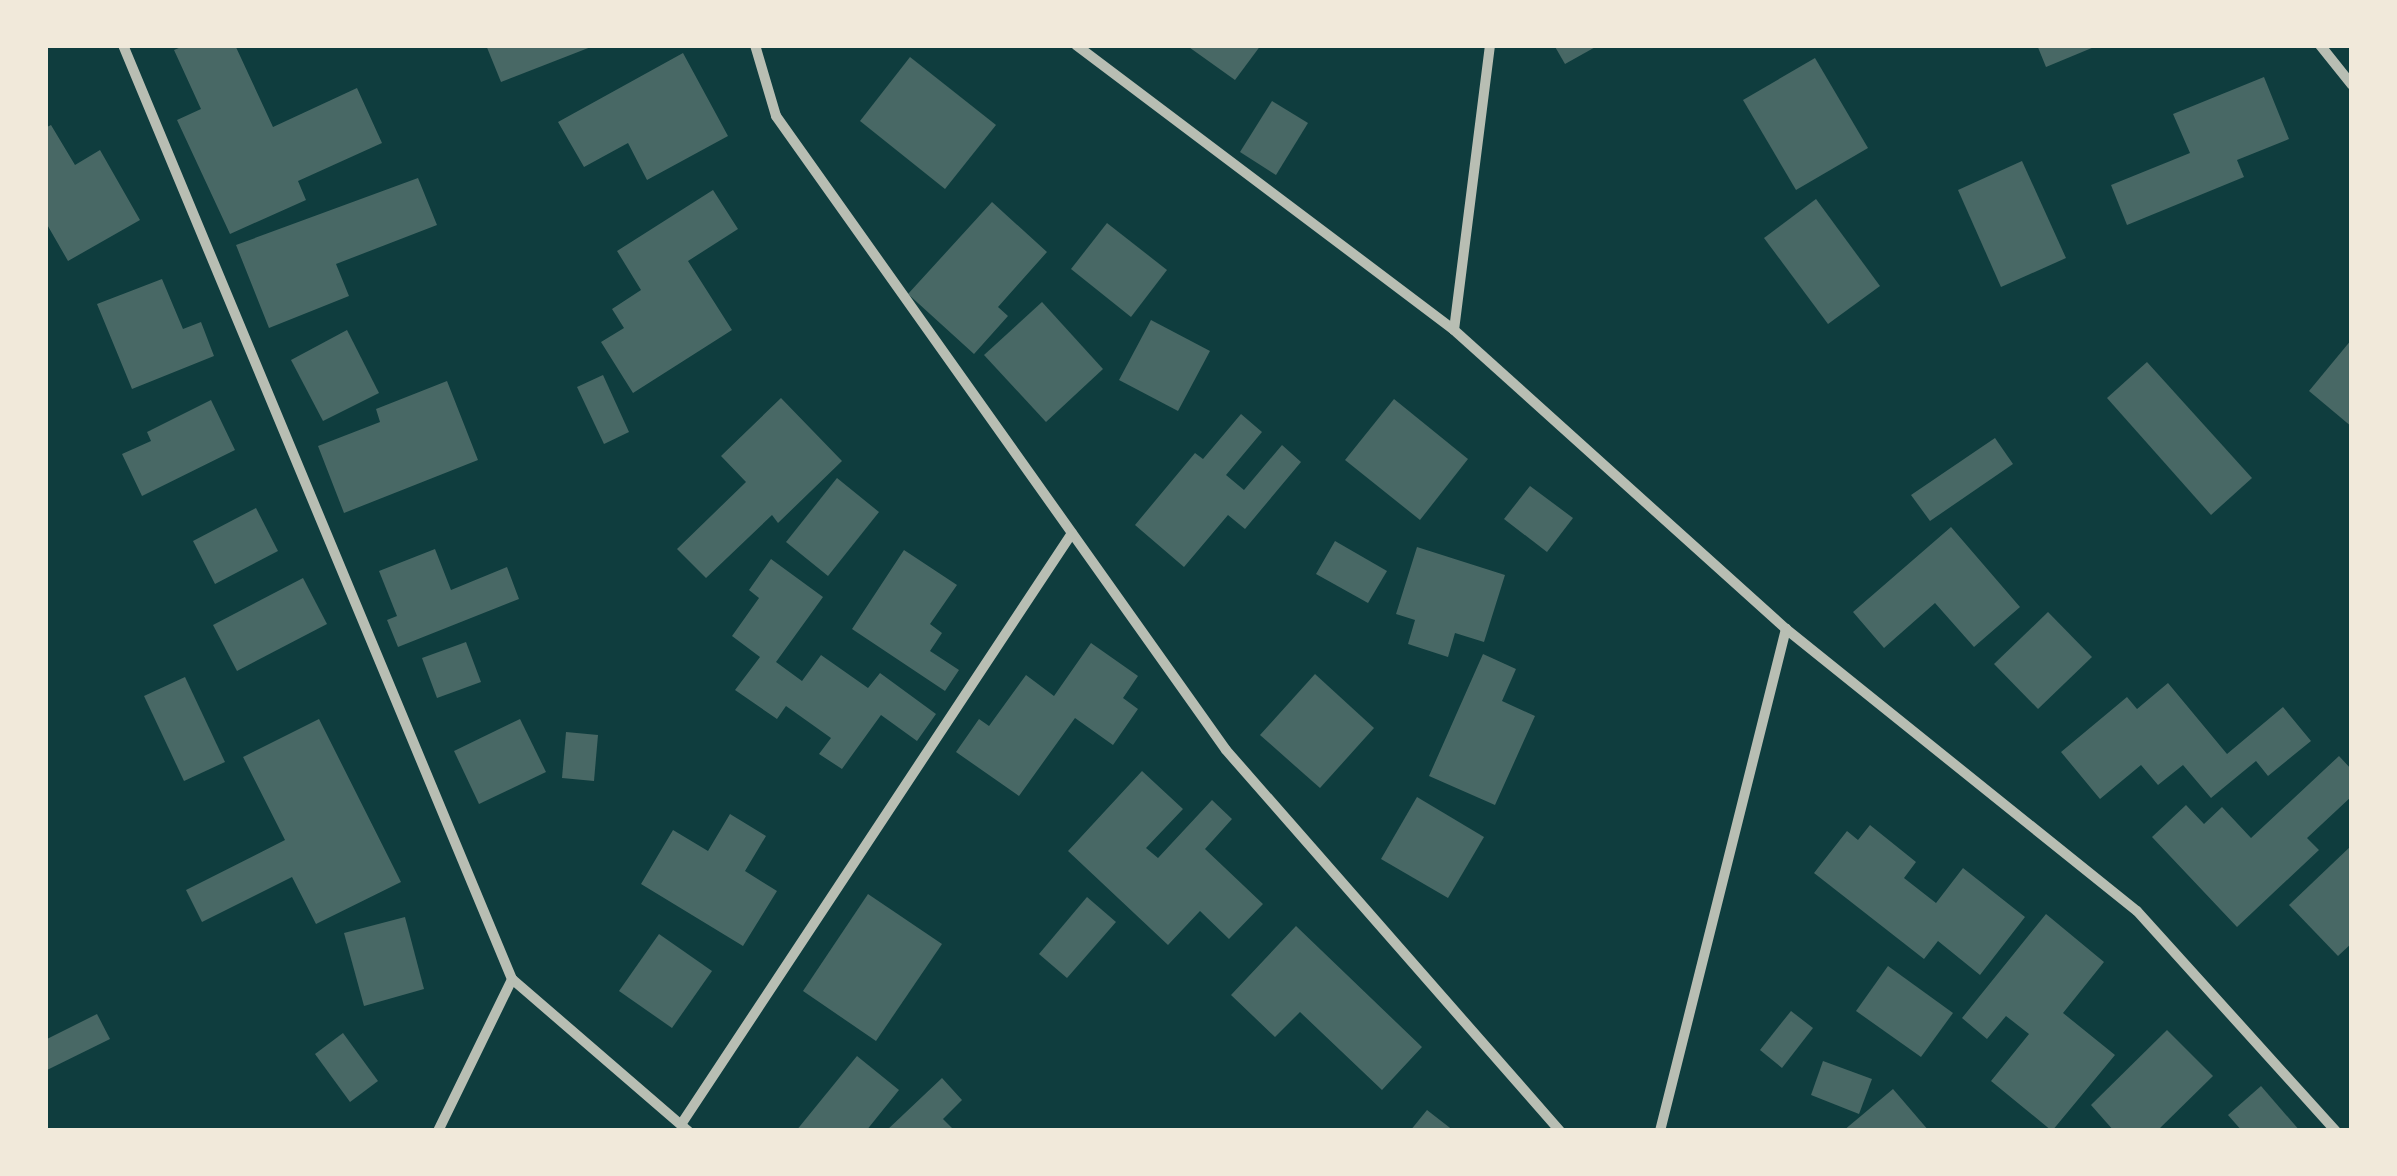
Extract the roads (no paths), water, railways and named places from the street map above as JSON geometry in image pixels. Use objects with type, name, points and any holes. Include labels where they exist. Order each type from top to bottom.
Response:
[{"type":"street","points":[[123,45],[512,979],[685,1127],[1072,532]]},
{"type":"street","points":[[755,45],[776,116],[1226,750],[1560,1131]]},
{"type":"street","points":[[1076,45],[1454,330],[1786,629],[2138,912],[2336,1131]]},
{"type":"street","points":[[1454,330],[1490,45]]},
{"type":"street","points":[[2320,45],[2352,84]]},
{"type":"street","points":[[1660,1131],[1786,629]]},
{"type":"street","points":[[438,1131],[512,979]]}]
